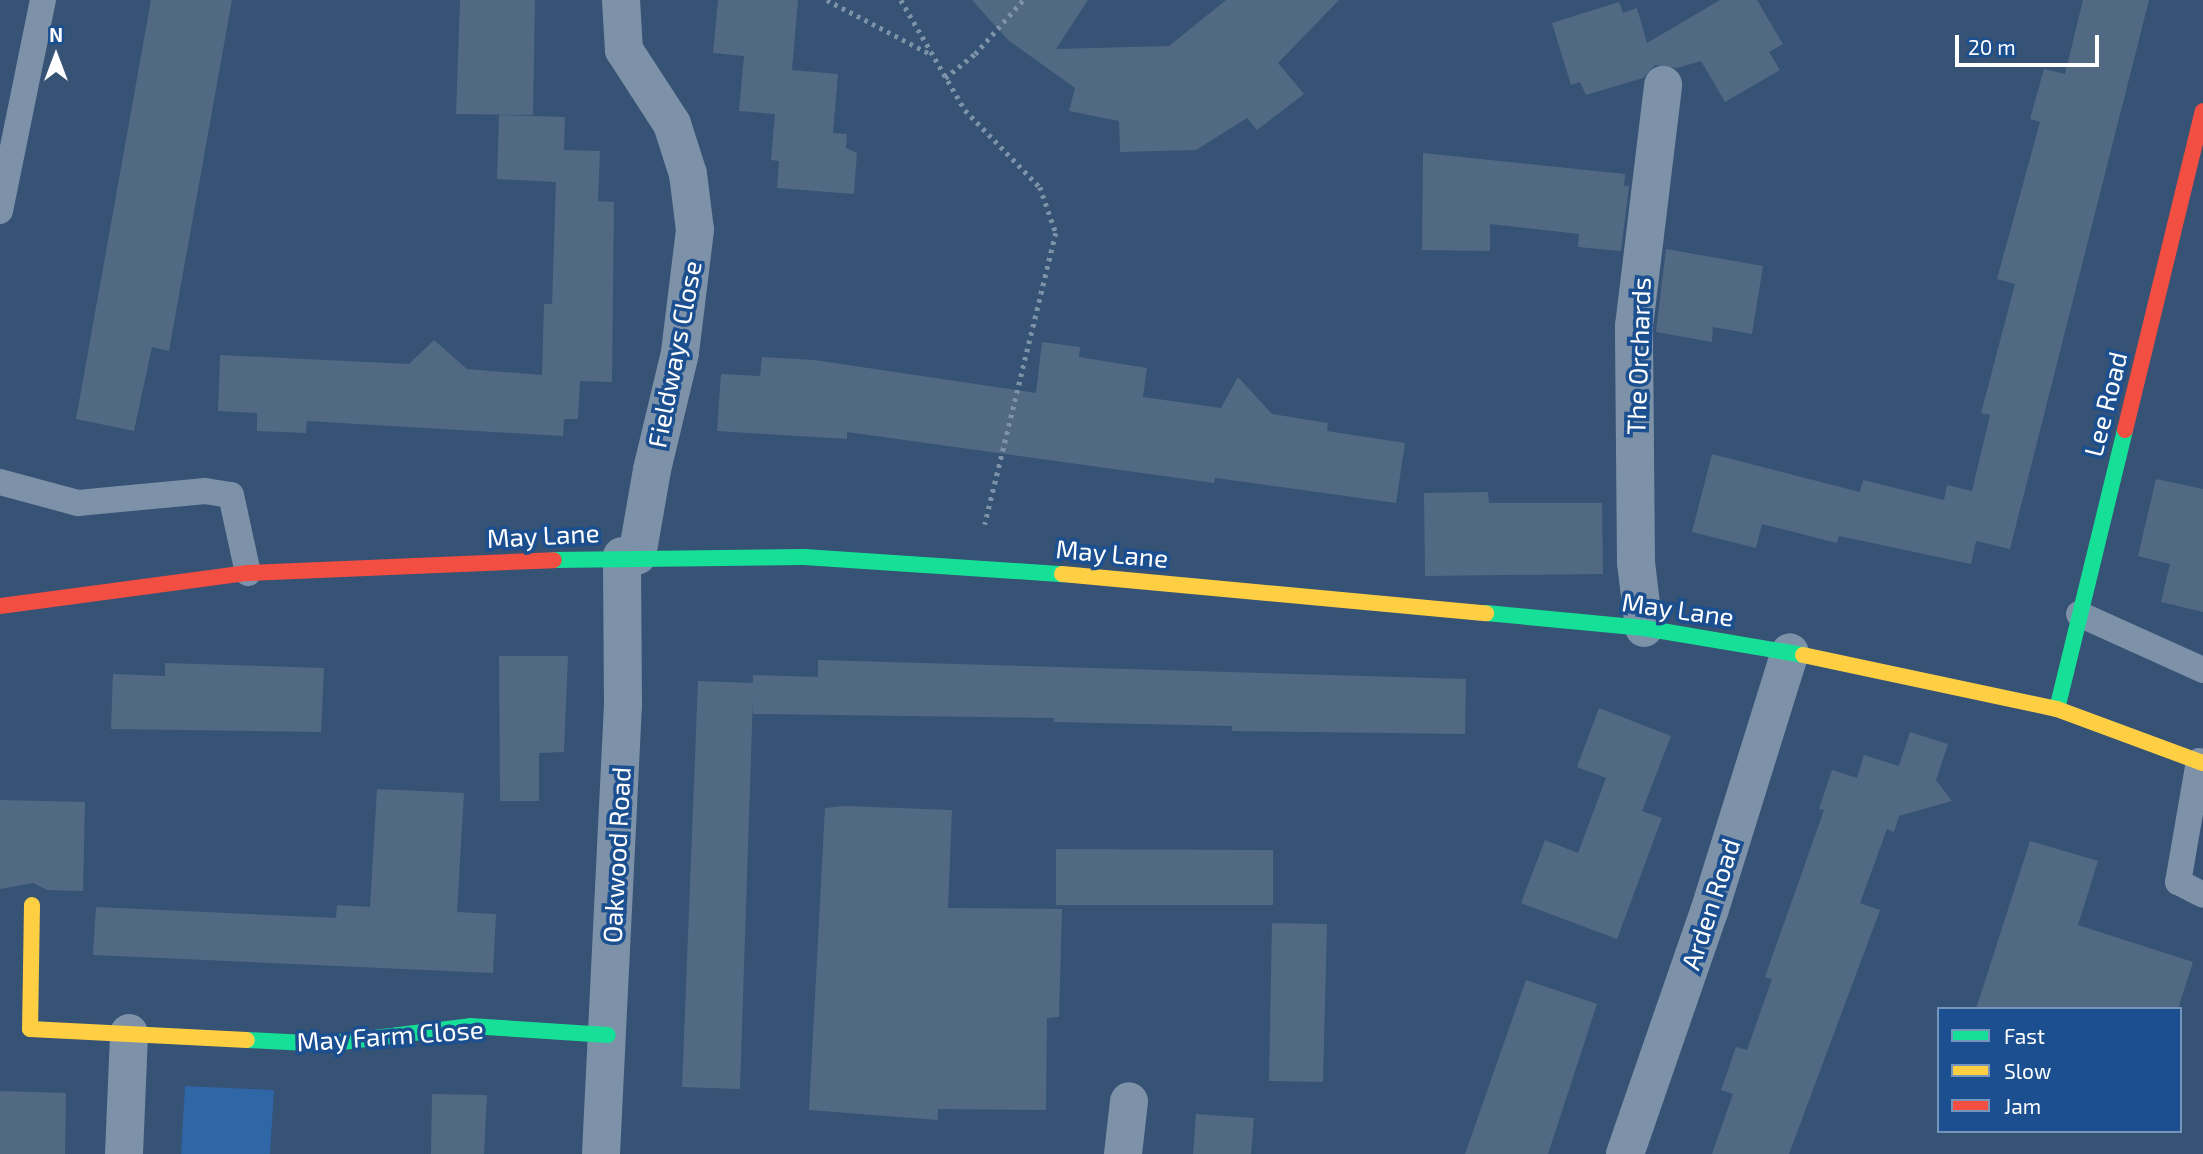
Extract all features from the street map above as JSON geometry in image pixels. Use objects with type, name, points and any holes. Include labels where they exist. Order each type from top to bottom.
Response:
[{"type":"street","name":"Fieldways Close","points":[[621,0],[624,50],[672,124],[688,174],[695,230],[680,353],[630,556]]},
{"type":"street","name":"The Orchards","points":[[1644,628],[1636,563],[1634,326],[1662,85]]},
{"type":"street","name":"Lee Road","points":[[2057,709],[2203,111]]},
{"type":"street","name":"May Lane","points":[[0,606],[248,573],[630,556],[975,566],[1644,628],[1790,652],[2057,709],[2201,762]]},
{"type":"street","name":"Oakwood Road","points":[[601,1154],[630,556]]},
{"type":"street","name":"Arden Road","points":[[1625,1154],[1709,912],[1790,652]]},
{"type":"street","name":"May Farm Close","points":[[32,905],[30,1030],[326,1044],[470,1026],[608,1035]]},
{"type":"street","points":[[124,1154],[130,1034]]},
{"type":"street","points":[[1123,1154],[1129,1101]]},
{"type":"lane","points":[[0,211],[43,0]]},
{"type":"lane","points":[[0,482],[78,503],[205,491],[231,495],[248,573]]},
{"type":"lane","points":[[2079,614],[2203,670]]},
{"type":"lane","points":[[2201,762],[2178,882],[2203,895]]},
{"type":"path","points":[[827,0],[933,55]]},
{"type":"path","points":[[901,0],[965,110],[1041,187],[1056,233],[975,566]]},
{"type":"path","points":[[946,78],[975,54],[1023,0]]},
{"type":"shaded area","points":[[185,1086],[274,1090],[270,1154],[181,1154]]},
{"type":"building","points":[[151,0],[232,0],[169,351],[152,347],[134,431],[76,419]]},
{"type":"building","points":[[460,0],[535,0],[533,115],[456,114]]},
{"type":"building","points":[[718,0],[798,0],[792,70],[838,74],[833,133],[847,134],[846,148],[857,153],[854,194],[777,188],[779,161],[771,160],[775,114],[739,111],[744,56],[713,53]]},
{"type":"building","points":[[972,0],[1088,0],[1056,49],[1169,46],[1226,0],[1339,0],[1278,63],[1304,94],[1257,130],[1247,118],[1196,150],[1120,152],[1119,121],[1069,111],[1075,88],[1008,40]]},
{"type":"building","points":[[1720,0],[1757,0],[1783,44],[1769,52],[1780,70],[1725,102],[1701,61],[1677,68],[1655,65],[1643,78],[1586,95],[1580,82],[1571,85],[1552,23],[1619,2],[1623,13],[1637,8],[1647,43]]},
{"type":"building","points":[[2083,0],[2149,0],[2010,549],[1976,541],[1971,564],[1839,536],[1837,543],[1762,524],[1756,548],[1692,532],[1712,454],[1860,492],[1863,480],[1944,500],[1947,485],[1972,491],[1990,415],[1981,413],[2015,284],[1997,279],[2040,122],[2030,119],[2044,69],[2065,74]]},
{"type":"building","points":[[499,115],[565,117],[564,150],[600,151],[598,201],[614,202],[612,382],[580,381],[578,419],[564,419],[563,436],[307,421],[306,433],[257,431],[257,413],[218,411],[220,355],[409,364],[434,340],[467,369],[542,375],[544,304],[552,304],[556,182],[497,179]]},
{"type":"building","points":[[1423,153],[1625,174],[1624,186],[1629,186],[1621,251],[1578,247],[1579,234],[1490,224],[1490,251],[1422,250]]},
{"type":"building","points":[[1666,249],[1763,266],[1752,334],[1713,327],[1712,342],[1656,332]]},
{"type":"building","points":[[1042,342],[1080,347],[1079,357],[1147,368],[1143,397],[1221,408],[1238,377],[1272,414],[1328,423],[1327,431],[1405,443],[1396,503],[1215,478],[1214,483],[847,432],[847,439],[717,431],[721,374],[760,376],[762,357],[814,360],[1036,393]]},
{"type":"building","points":[[2156,479],[2203,489],[2203,612],[2161,602],[2170,564],[2138,556]]},
{"type":"building","points":[[1488,492],[1489,503],[1602,503],[1603,574],[1425,576],[1424,493]]},
{"type":"building","points":[[499,656],[568,656],[564,752],[539,753],[539,801],[500,801]]},
{"type":"building","points":[[818,660],[1466,679],[1465,734],[1232,731],[1232,726],[1054,722],[1054,718],[753,714],[753,697],[740,1089],[682,1087],[698,681],[753,683],[753,675],[818,677]]},
{"type":"building","points":[[165,663],[324,668],[321,732],[111,729],[113,674],[165,676]]},
{"type":"building","points":[[1599,708],[1671,736],[1642,811],[1662,818],[1617,939],[1521,903],[1545,840],[1578,853],[1606,778],[1577,767]]},
{"type":"building","points":[[1910,732],[1948,744],[1936,780],[1952,801],[1899,816],[1894,832],[1887,829],[1860,903],[1880,910],[1789,1154],[1712,1154],[1733,1094],[1721,1090],[1736,1047],[1747,1050],[1772,979],[1765,977],[1824,810],[1819,809],[1832,770],[1857,778],[1864,755],[1899,766]]},
{"type":"building","points":[[377,789],[464,793],[457,912],[496,914],[493,973],[93,955],[96,907],[336,918],[337,905],[370,907]]},
{"type":"building","points":[[0,800],[85,802],[83,891],[47,890],[33,883],[0,889]]},
{"type":"building","points":[[845,806],[952,810],[948,908],[1062,909],[1059,1017],[1047,1018],[1046,1110],[938,1109],[938,1120],[809,1110],[825,808]]},
{"type":"building","points":[[2030,841],[2098,861],[2078,925],[2193,962],[2179,1007],[1977,1007]]},
{"type":"building","points":[[1056,849],[1273,850],[1273,905],[1056,905]]},
{"type":"building","points":[[1272,923],[1327,924],[1323,1082],[1269,1081]]},
{"type":"building","points":[[1526,980],[1597,1004],[1548,1154],[1465,1154]]},
{"type":"building","points":[[0,1091],[66,1093],[65,1154],[0,1154]]},
{"type":"building","points":[[432,1094],[487,1095],[484,1154],[431,1154]]},
{"type":"building","points":[[1196,1114],[1254,1118],[1251,1154],[1193,1154]]},
{"type":"traffic: fast","points":[[2057,709],[2125,430]]},
{"type":"traffic: fast","points":[[554,560],[804,557],[1062,574]]},
{"type":"traffic: fast","points":[[1486,613],[1644,628],[1803,655]]},
{"type":"traffic: fast","points":[[247,1040],[326,1044],[470,1026],[608,1035]]},
{"type":"traffic: slow","points":[[1062,574],[1486,613]]},
{"type":"traffic: slow","points":[[1803,655],[2057,709],[2203,763]]},
{"type":"traffic: slow","points":[[32,905],[30,1029],[247,1040]]},
{"type":"traffic: jam","points":[[2125,430],[2203,111]]},
{"type":"traffic: jam","points":[[0,606],[248,573],[554,560]]}]
